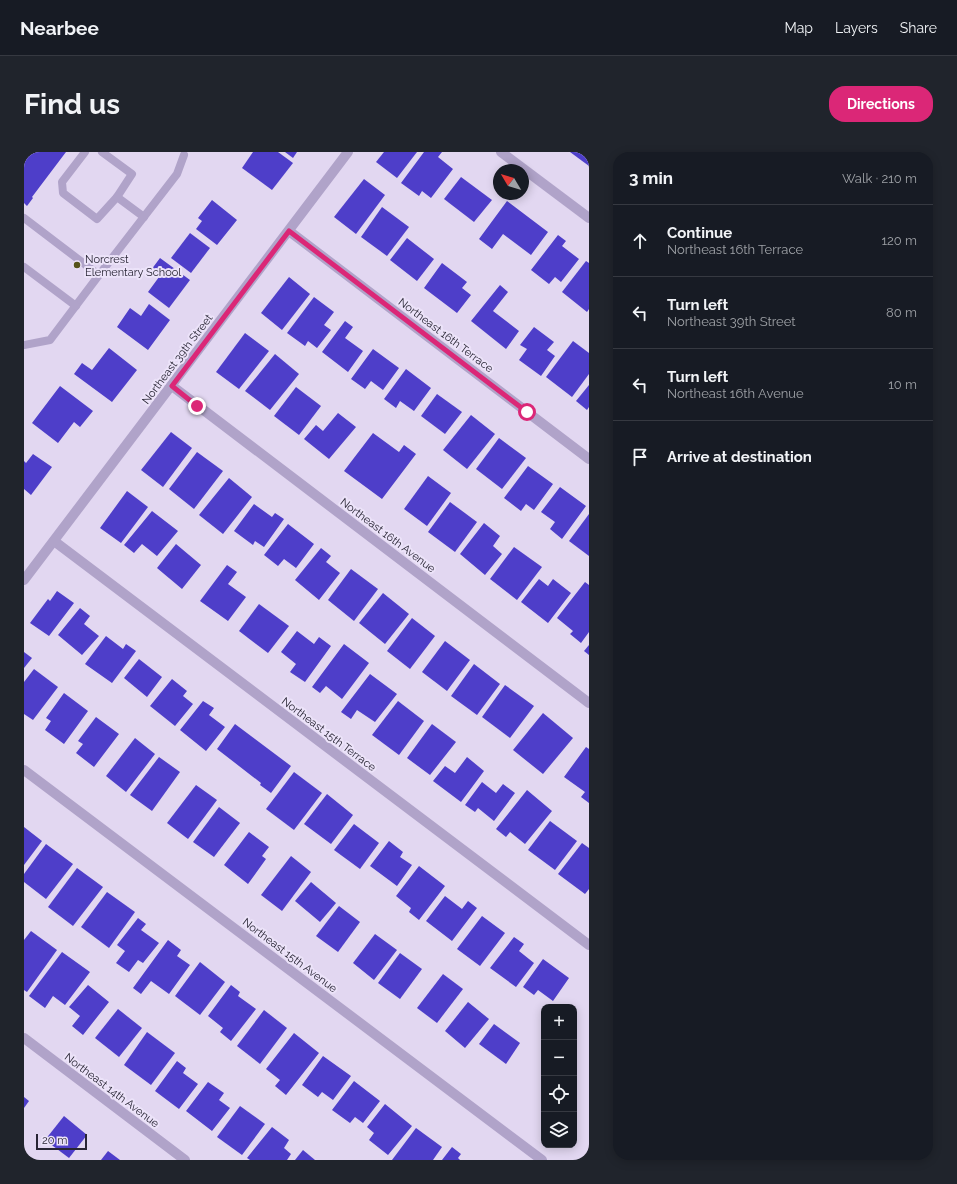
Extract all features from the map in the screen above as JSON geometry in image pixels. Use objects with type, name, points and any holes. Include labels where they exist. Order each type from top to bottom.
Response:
[{"type":"street","name":"Northeast 39th Street","points":[[24,580],[348,152]]},
{"type":"street","points":[[501,152],[589,218]]},
{"type":"street","name":"Northeast 16th Terrace","points":[[289,231],[589,459]]},
{"type":"street","name":"Northeast 16th Avenue","points":[[172,386],[589,703]]},
{"type":"street","name":"Northeast 15th Terrace","points":[[54,541],[589,945]]},
{"type":"street","name":"Northeast 15th Avenue","points":[[24,770],[542,1160]]},
{"type":"street","name":"Northeast 14th Avenue","points":[[24,1038],[185,1160]]},
{"type":"lane","points":[[85,152],[62,182],[63,193],[97,219],[117,197],[132,174],[102,152]]},
{"type":"lane","points":[[24,345],[50,340],[177,174],[184,156]]},
{"type":"lane","points":[[117,197],[144,217]]},
{"type":"lane","points":[[24,218],[99,275]]},
{"type":"lane","points":[[24,267],[76,306]]},
{"type":"building","points":[[24,152],[66,152],[32,197],[33,198],[27,206],[24,203]]},
{"type":"building","points":[[253,152],[278,152],[293,163],[272,190],[242,168]]},
{"type":"building","points":[[285,152],[297,152],[293,158]]},
{"type":"building","points":[[384,152],[417,152],[397,178],[376,162]]},
{"type":"building","points":[[424,152],[442,152],[438,157],[453,169],[431,198],[422,191],[419,196],[401,183]]},
{"type":"building","points":[[570,152],[589,152],[589,166]]},
{"type":"building","points":[[461,177],[492,200],[474,222],[444,199]]},
{"type":"building","points":[[364,179],[385,195],[356,234],[334,217]]},
{"type":"building","points":[[212,200],[237,220],[217,245],[196,229],[202,221],[198,218]]},
{"type":"building","points":[[507,201],[548,232],[531,255],[503,234],[492,249],[479,239]]},
{"type":"building","points":[[382,207],[409,227],[387,256],[361,237]]},
{"type":"building","points":[[190,233],[210,248],[191,273],[171,258]]},
{"type":"building","points":[[558,235],[566,241],[562,246],[579,259],[561,282],[555,277],[549,284],[531,270]]},
{"type":"building","points":[[407,238],[434,259],[417,281],[390,260]]},
{"type":"building","points":[[160,258],[190,280],[169,308],[148,292],[159,277],[151,270]]},
{"type":"building","points":[[586,261],[589,263],[589,309],[587,312],[562,292]]},
{"type":"building","points":[[442,263],[467,282],[462,288],[471,295],[457,313],[424,288]]},
{"type":"building","points":[[289,277],[310,294],[282,330],[261,313]]},
{"type":"building","points":[[500,285],[508,292],[493,311],[519,331],[506,349],[471,321]]},
{"type":"building","points":[[314,297],[334,312],[324,325],[331,330],[317,348],[308,341],[305,346],[287,333]]},
{"type":"building","points":[[149,304],[170,320],[148,350],[117,327],[130,308],[141,316]]},
{"type":"building","points":[[345,321],[353,327],[345,338],[363,351],[348,372],[322,352]]},
{"type":"building","points":[[534,327],[554,342],[547,350],[555,356],[541,376],[519,360],[527,349],[520,345]]},
{"type":"building","points":[[245,333],[269,351],[239,389],[216,372]]},
{"type":"building","points":[[573,341],[589,353],[589,374],[572,397],[546,377]]},
{"type":"building","points":[[109,348],[137,370],[112,402],[74,374],[82,363],[92,370]]},
{"type":"building","points":[[373,349],[399,368],[383,390],[371,381],[365,389],[351,379]]},
{"type":"building","points":[[275,354],[299,374],[270,410],[245,391]]},
{"type":"building","points":[[406,369],[431,388],[414,411],[400,401],[396,408],[384,399]]},
{"type":"building","points":[[589,385],[589,407],[587,410],[576,401]]},
{"type":"building","points":[[60,386],[93,411],[80,427],[74,422],[58,443],[32,423]]},
{"type":"building","points":[[296,387],[321,406],[299,435],[274,416]]},
{"type":"building","points":[[437,394],[462,412],[445,434],[421,416]]},
{"type":"building","points":[[338,413],[356,427],[329,459],[304,439],[316,425],[323,431]]},
{"type":"building","points":[[471,415],[495,434],[467,469],[443,450]]},
{"type":"building","points":[[171,432],[192,448],[163,487],[141,470]]},
{"type":"building","points":[[373,433],[399,452],[404,445],[416,454],[382,499],[344,471]]},
{"type":"building","points":[[499,438],[526,458],[502,489],[476,469]]},
{"type":"building","points":[[197,452],[223,471],[194,509],[169,489]]},
{"type":"building","points":[[33,454],[52,467],[31,495],[24,489],[24,461],[26,463]]},
{"type":"building","points":[[528,466],[553,484],[534,510],[526,504],[521,511],[504,498]]},
{"type":"building","points":[[428,476],[451,493],[427,526],[404,509]]},
{"type":"building","points":[[229,478],[252,497],[223,534],[199,515]]},
{"type":"building","points":[[560,487],[586,506],[562,539],[550,529],[555,522],[541,512]]},
{"type":"building","points":[[127,491],[148,507],[121,543],[100,528]]},
{"type":"building","points":[[450,502],[477,522],[455,552],[428,532]]},
{"type":"building","points":[[254,504],[272,517],[275,513],[284,519],[264,547],[255,541],[253,545],[234,531]]},
{"type":"building","points":[[152,511],[178,531],[157,556],[142,544],[134,553],[124,545]]},
{"type":"building","points":[[589,514],[589,556],[569,541]]},
{"type":"building","points":[[484,523],[500,536],[493,546],[502,554],[485,575],[460,554]]},
{"type":"building","points":[[288,524],[314,544],[296,568],[284,559],[278,566],[264,555]]},
{"type":"building","points":[[176,544],[201,565],[182,589],[157,568]]},
{"type":"building","points":[[514,547],[542,567],[517,600],[490,579]]},
{"type":"building","points":[[321,548],[331,556],[326,562],[340,573],[319,600],[295,580]]},
{"type":"building","points":[[227,565],[237,572],[228,584],[246,597],[228,621],[200,601]]},
{"type":"building","points":[[351,569],[378,589],[354,621],[328,600]]},
{"type":"building","points":[[539,579],[548,586],[553,579],[571,593],[548,623],[521,602]]},
{"type":"building","points":[[585,582],[589,585],[589,632],[581,643],[570,634],[573,631],[557,618]]},
{"type":"building","points":[[57,591],[74,603],[49,636],[30,623],[48,599],[50,601]]},
{"type":"building","points":[[383,593],[409,614],[385,644],[359,623]]},
{"type":"building","points":[[259,604],[289,626],[268,653],[239,631]]},
{"type":"building","points":[[80,608],[90,616],[84,624],[99,636],[82,655],[58,635]]},
{"type":"building","points":[[412,618],[435,636],[410,669],[387,651]]},
{"type":"building","points":[[297,631],[314,644],[319,637],[331,646],[305,682],[290,672],[296,664],[281,652]]},
{"type":"building","points":[[106,636],[123,649],[126,644],[136,651],[112,683],[85,664]]},
{"type":"building","points":[[445,641],[470,660],[447,691],[422,672]]},
{"type":"building","points":[[344,644],[369,663],[342,699],[326,686],[320,693],[312,687]]},
{"type":"building","points":[[589,645],[589,655],[584,651]]},
{"type":"building","points":[[24,652],[32,658],[24,668]]},
{"type":"building","points":[[139,659],[162,677],[147,697],[124,678]]},
{"type":"building","points":[[474,664],[500,684],[477,715],[451,696]]},
{"type":"building","points":[[34,669],[58,687],[33,720],[24,714],[24,682]]},
{"type":"building","points":[[370,674],[397,694],[375,722],[357,710],[351,719],[341,712]]},
{"type":"building","points":[[172,679],[187,691],[183,696],[193,704],[175,726],[150,706]]},
{"type":"building","points":[[505,685],[534,706],[510,738],[482,717]]},
{"type":"building","points":[[64,693],[88,711],[64,744],[45,730],[51,721],[46,718]]},
{"type":"building","points":[[203,701],[214,708],[209,715],[225,727],[206,751],[180,730]]},
{"type":"building","points":[[398,701],[424,721],[399,755],[372,735]]},
{"type":"building","points":[[543,713],[573,738],[543,774],[513,750]]},
{"type":"building","points":[[96,717],[119,734],[94,767],[76,753],[83,744],[78,741]]},
{"type":"building","points":[[235,724],[291,766],[271,793],[260,785],[261,783],[217,749]]},
{"type":"building","points":[[432,724],[456,742],[430,775],[407,758]]},
{"type":"building","points":[[135,738],[155,754],[126,792],[106,776]]},
{"type":"building","points":[[586,747],[589,749],[589,803],[581,797],[585,792],[564,777]]},
{"type":"building","points":[[159,757],[180,772],[152,811],[130,795]]},
{"type":"building","points":[[467,757],[484,771],[461,802],[433,781],[445,766],[455,773]]},
{"type":"building","points":[[294,772],[322,793],[294,830],[266,809]]},
{"type":"building","points":[[482,782],[496,793],[503,784],[515,793],[494,821],[478,808],[475,812],[465,805]]},
{"type":"building","points":[[196,785],[217,800],[188,839],[167,823]]},
{"type":"building","points":[[527,790],[552,811],[525,844],[510,832],[506,837],[496,829]]},
{"type":"building","points":[[327,794],[353,815],[331,844],[304,824]]},
{"type":"building","points":[[219,807],[240,823],[214,857],[193,842]]},
{"type":"building","points":[[550,821],[577,841],[555,870],[528,850]]},
{"type":"building","points":[[354,824],[379,843],[360,869],[334,850]]},
{"type":"building","points":[[24,827],[42,841],[24,865]]},
{"type":"building","points":[[249,832],[269,847],[262,856],[266,859],[248,884],[224,865]]},
{"type":"building","points":[[389,841],[403,852],[400,857],[412,865],[397,886],[370,866]]},
{"type":"building","points":[[582,843],[589,848],[589,889],[585,894],[558,874]]},
{"type":"building","points":[[46,844],[73,864],[46,899],[24,882],[24,874]]},
{"type":"building","points":[[291,856],[311,872],[282,911],[261,895]]},
{"type":"building","points":[[419,866],[445,886],[419,920],[409,912],[411,908],[396,896]]},
{"type":"building","points":[[77,868],[103,887],[73,926],[48,907]]},
{"type":"building","points":[[311,882],[336,903],[320,922],[295,901]]},
{"type":"building","points":[[107,892],[135,912],[109,948],[81,927]]},
{"type":"building","points":[[445,896],[462,909],[468,901],[477,908],[452,941],[426,921]]},
{"type":"building","points":[[339,906],[360,922],[338,952],[316,936]]},
{"type":"building","points":[[482,916],[505,933],[480,966],[457,949]]},
{"type":"building","points":[[138,918],[146,924],[141,930],[159,943],[143,963],[138,960],[129,972],[116,963],[125,951],[117,945]]},
{"type":"building","points":[[31,931],[57,950],[27,992],[24,990],[24,940]]},
{"type":"building","points":[[375,934],[397,950],[374,980],[353,963]]},
{"type":"building","points":[[514,937],[524,944],[519,951],[534,963],[516,987],[490,968]]},
{"type":"building","points":[[168,940],[181,950],[177,956],[190,965],[169,994],[151,981],[141,994],[133,988]]},
{"type":"building","points":[[62,952],[90,972],[65,1005],[53,996],[45,1008],[29,996]]},
{"type":"building","points":[[400,953],[422,969],[400,999],[378,983]]},
{"type":"building","points":[[543,959],[569,978],[553,1001],[538,990],[534,995],[523,987]]},
{"type":"building","points":[[200,962],[225,982],[200,1015],[175,996]]},
{"type":"building","points":[[443,974],[463,989],[437,1023],[417,1008]]},
{"type":"building","points":[[88,985],[109,1002],[83,1035],[72,1026],[80,1016],[69,1007]]},
{"type":"building","points":[[231,985],[240,992],[238,996],[256,1009],[231,1041],[220,1032],[223,1028],[208,1016]]},
{"type":"building","points":[[468,1002],[489,1019],[465,1048],[445,1031]]},
{"type":"building","points":[[118,1009],[142,1028],[119,1057],[95,1038]]},
{"type":"building","points":[[264,1010],[287,1028],[260,1064],[237,1046]]},
{"type":"building","points":[[494,1024],[520,1043],[506,1064],[479,1044]]},
{"type":"building","points":[[147,1032],[175,1053],[151,1085],[124,1065]]},
{"type":"building","points":[[294,1033],[319,1053],[286,1095],[275,1086],[280,1080],[266,1069]]},
{"type":"building","points":[[323,1056],[351,1076],[333,1100],[322,1092],[318,1097],[302,1085]]},
{"type":"building","points":[[177,1061],[186,1068],[183,1073],[198,1084],[179,1109],[155,1091]]},
{"type":"building","points":[[354,1081],[380,1101],[363,1123],[355,1117],[350,1123],[332,1110]]},
{"type":"building","points":[[208,1082],[224,1093],[219,1100],[230,1108],[212,1131],[186,1111]]},
{"type":"building","points":[[24,1097],[29,1101],[24,1108]]},
{"type":"building","points":[[385,1104],[412,1126],[388,1155],[369,1140],[374,1133],[367,1127]]},
{"type":"building","points":[[240,1106],[265,1124],[242,1155],[217,1137]]},
{"type":"building","points":[[64,1116],[87,1135],[69,1158],[45,1140]]},
{"type":"building","points":[[272,1127],[289,1140],[284,1148],[291,1154],[287,1160],[250,1160],[247,1158]]},
{"type":"building","points":[[416,1128],[442,1147],[433,1160],[392,1160]]},
{"type":"building","points":[[452,1147],[461,1154],[458,1158],[460,1160],[442,1160]]},
{"type":"building","points":[[303,1150],[315,1160],[295,1160]]},
{"type":"building","points":[[108,1151],[120,1160],[101,1160]]},
{"type":"place","name":"Norcrest Elementary School","points":[[77,265]]},
{"type":"route","points":[[197,406],[172,386],[289,231],[527,412]]}]
